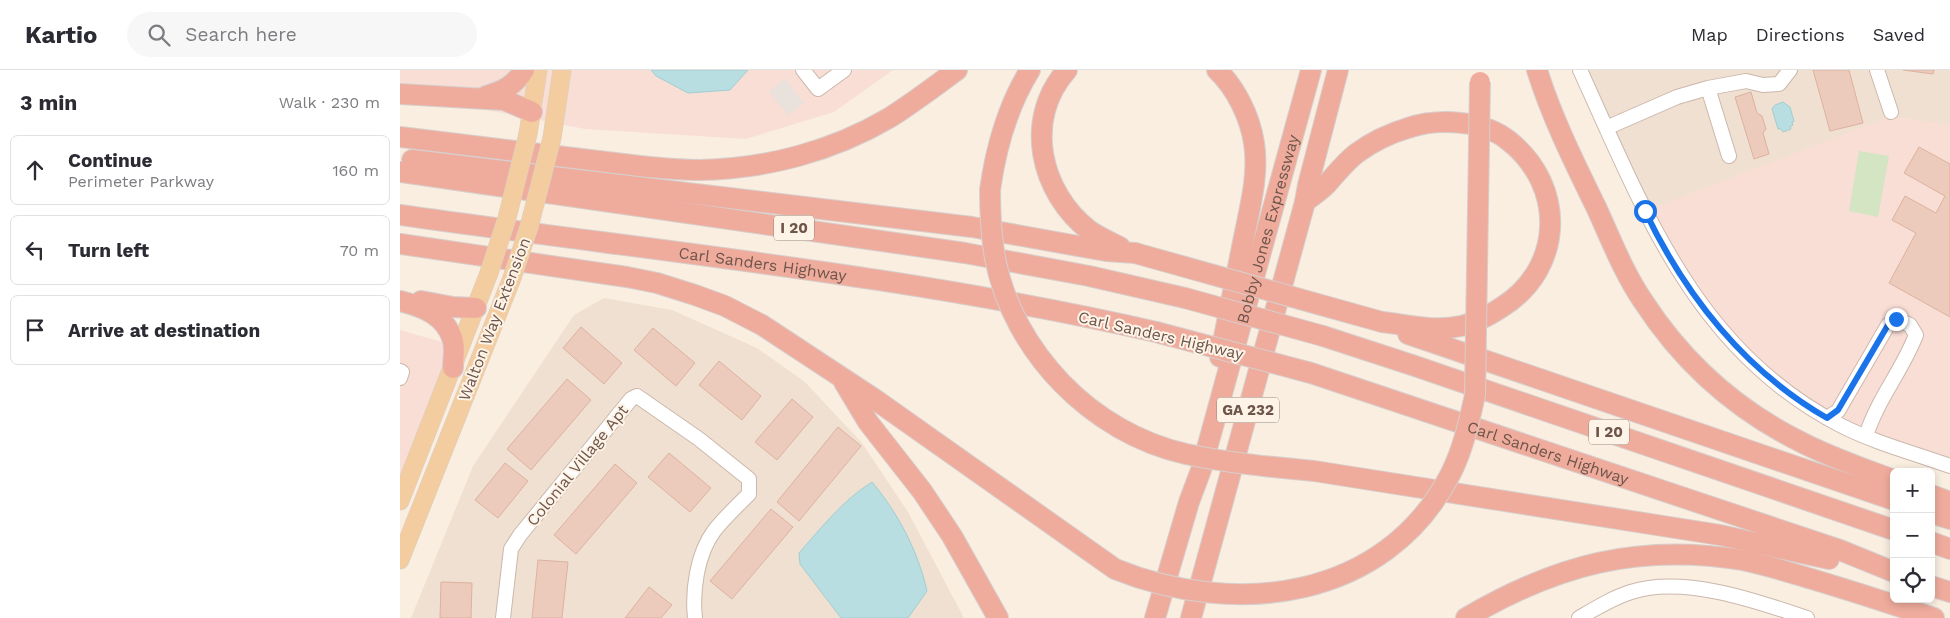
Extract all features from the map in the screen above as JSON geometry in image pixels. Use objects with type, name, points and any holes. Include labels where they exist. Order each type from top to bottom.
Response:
[{"type":"highway","points":[[476,98],[504,91],[513,84],[524,70]]},
{"type":"highway","points":[[400,137],[678,169],[730,168],[765,164],[804,154],[850,137],[888,118],[957,70]]},
{"type":"highway","points":[[1030,70],[1016,94],[995,158],[990,190],[990,224],[995,258],[1006,296],[1027,339],[1040,358],[1070,392],[1100,416],[1135,436],[1185,454],[1314,472],[1720,535],[1836,560],[1863,560]]},
{"type":"highway","points":[[1067,70],[1051,92],[1040,133],[1041,150],[1049,179],[1066,208],[1077,220],[1098,236],[1135,253],[1382,322],[1425,329],[1463,326],[1490,315],[1511,301],[1523,290],[1541,265],[1546,250],[1551,216],[1543,185],[1530,162],[1508,140],[1494,132],[1464,123],[1440,122],[1425,124],[1408,128],[1370,144],[1341,167],[1324,187],[1305,202]]},
{"type":"highway","points":[[1189,502],[1193,469],[1219,363],[1252,194],[1256,160],[1250,123],[1232,88],[1217,70]]},
{"type":"highway","points":[[1291,144],[1301,70]]},
{"type":"highway","name":"Bobby Jones Expressway","points":[[1155,618],[1189,502],[1201,470],[1311,70]]},
{"type":"highway","name":"Bobby Jones Expressway","points":[[1190,618],[1305,202],[1338,70]]},
{"type":"highway","points":[[1537,70],[1567,147],[1629,277],[1642,300],[1672,341],[1714,384],[1756,416],[1807,445],[1890,478]]},
{"type":"highway","points":[[400,244],[577,269],[657,283],[725,306],[762,324],[840,376],[1115,569],[1148,586],[1187,598],[1227,604],[1268,602],[1305,595],[1343,580],[1386,553],[1417,524],[1440,493],[1451,473],[1465,435],[1475,395],[1480,76]]},
{"type":"highway","points":[[400,94],[504,100],[532,112]]},
{"type":"highway","points":[[400,159],[972,227],[1106,251],[1135,253]]},
{"type":"highway","name":"I 20","points":[[400,172],[965,253],[1089,276],[1185,298],[1323,336],[1415,366],[1890,529]]},
{"type":"highway","name":"Carl Sanders Highway","points":[[400,215],[879,280],[1005,300],[1156,332],[1311,373],[1840,550],[1890,570]]},
{"type":"highway","points":[[400,296],[453,307],[476,308]]},
{"type":"highway","points":[[400,301],[436,314],[446,327],[453,342],[452,368]]},
{"type":"highway","points":[[1382,322],[1393,328],[1890,499]]},
{"type":"highway","points":[[840,376],[868,422],[922,491],[952,536],[998,618]]},
{"type":"highway","points":[[1935,496],[1950,502]]},
{"type":"highway","points":[[1935,514],[1950,519]]},
{"type":"highway","points":[[1935,543],[1950,549]]},
{"type":"highway","points":[[1466,618],[1520,589],[1566,571],[1611,560],[1633,557],[1691,555],[1742,560],[1772,567],[1934,618]]},
{"type":"highway","points":[[1935,587],[1950,592]]},
{"type":"main road","name":"Walton Way Extension","points":[[400,501],[476,308],[507,218],[528,134],[538,70]]},
{"type":"main road","name":"Walton Way Extension","points":[[400,560],[502,306],[529,227],[552,135],[562,70]]},
{"type":"main road","points":[[532,112],[538,116],[552,135]]},
{"type":"main road","points":[[476,308],[502,306]]},
{"type":"street","points":[[803,70],[818,89],[844,70]]},
{"type":"street","points":[[1580,70],[1667,254],[1707,313],[1739,350],[1802,402],[1827,418],[1866,436],[1950,466]]},
{"type":"street","points":[[1878,70],[1890,112]]},
{"type":"street","points":[[1606,128],[1676,97],[1708,88],[1753,78],[1772,85],[1779,84],[1785,71]]},
{"type":"street","points":[[1708,88],[1729,156]]},
{"type":"street","points":[[1827,418],[1838,410],[1888,325],[1896,319],[1910,325],[1916,336],[1871,421],[1866,436]]},
{"type":"street","points":[[400,371],[402,372],[400,378]]},
{"type":"street","name":"Colonial Village Apt","points":[[503,618],[511,549],[520,535],[624,406],[637,396],[699,438],[748,479],[749,494],[713,532],[702,556],[696,580],[696,618]]},
{"type":"street","points":[[1579,618],[1614,598],[1633,591],[1656,587],[1684,588],[1738,596],[1807,618]]},
{"type":"shaded area","points":[[400,70],[893,70],[834,112],[746,139],[585,129],[400,93]]},
{"type":"shaded area","points":[[1589,70],[1950,70],[1950,129],[1645,211],[1606,128]]},
{"type":"shaded area","points":[[785,79],[804,103],[788,115],[769,91]]},
{"type":"shaded area","points":[[1891,116],[1950,125],[1950,466],[1866,436],[1802,402],[1721,330],[1645,211]]},
{"type":"shaded area","points":[[604,298],[672,310],[757,348],[805,382],[862,443],[908,512],[964,618],[411,618],[473,466],[574,315]]},
{"type":"shaded area","points":[[400,330],[449,344],[450,361],[400,484]]},
{"type":"green space","points":[[1859,151],[1889,156],[1878,217],[1849,211]]},
{"type":"water","points":[[651,70],[748,70],[730,90],[688,93],[656,76]]},
{"type":"water","points":[[1783,102],[1790,107],[1794,121],[1790,127],[1791,129],[1783,132],[1781,129],[1778,129],[1772,109],[1775,105]]},
{"type":"water","points":[[872,482],[890,506],[906,533],[918,561],[927,591],[908,618],[841,618],[800,564],[799,553],[851,497]]},
{"type":"building","points":[[1813,70],[1849,70],[1863,123],[1830,131]]},
{"type":"building","points":[[1903,70],[1934,70],[1933,74]]},
{"type":"building","points":[[1751,92],[1757,113],[1762,116],[1766,129],[1763,133],[1769,154],[1754,159],[1735,97]]},
{"type":"building","points":[[1919,147],[1950,164],[1950,317],[1889,283],[1916,233],[1892,220],[1905,196],[1936,213],[1945,196],[1904,173]]},
{"type":"building","points":[[581,327],[622,363],[604,384],[563,348]]},
{"type":"building","points":[[653,328],[695,363],[676,386],[634,350]]},
{"type":"building","points":[[719,361],[761,396],[742,420],[699,385]]},
{"type":"building","points":[[567,379],[591,400],[531,470],[507,449]]},
{"type":"building","points":[[792,399],[813,417],[777,460],[755,442]]},
{"type":"building","points":[[838,427],[861,446],[799,521],[777,502]]},
{"type":"building","points":[[669,453],[711,488],[690,512],[648,477]]},
{"type":"building","points":[[505,463],[528,481],[498,518],[475,500]]},
{"type":"building","points":[[615,464],[637,483],[576,554],[554,535]]},
{"type":"building","points":[[771,509],[793,527],[732,599],[710,581]]},
{"type":"building","points":[[538,560],[568,562],[562,618],[532,618]]},
{"type":"building","points":[[441,582],[472,583],[471,618],[440,618]]},
{"type":"building","points":[[649,587],[672,605],[661,618],[625,618]]},
{"type":"route","points":[[1645,211],[1667,254],[1693,295],[1721,330],[1759,368],[1802,402],[1827,418],[1838,410],[1888,325],[1896,319]]}]
